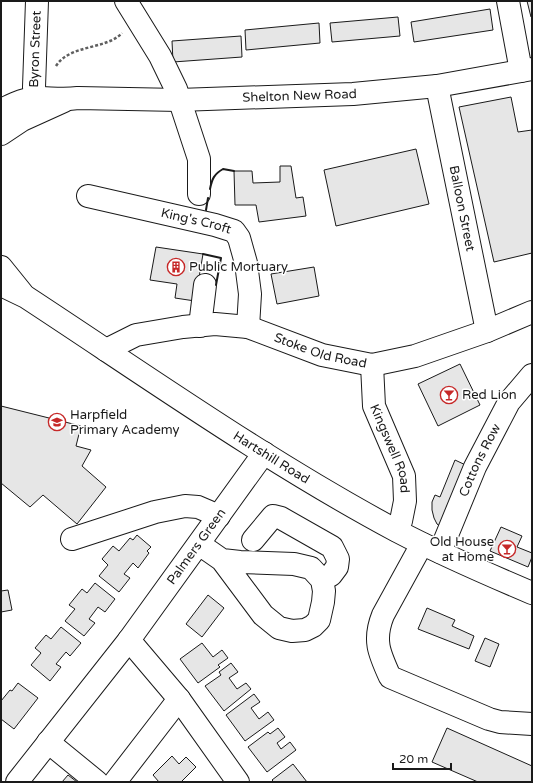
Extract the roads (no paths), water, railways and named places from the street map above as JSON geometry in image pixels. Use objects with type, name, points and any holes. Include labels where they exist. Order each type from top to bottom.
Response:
[{"type":"street","name":"Byron Street","points":[[36,98],[34,87],[37,1]]},
{"type":"street","points":[[508,1],[527,70]]},
{"type":"street","points":[[131,10],[160,56],[176,89],[199,159],[199,194]]},
{"type":"street","name":"Shelton New Road","points":[[1,110],[18,102],[36,98],[66,100],[78,98],[179,100],[353,94],[438,86],[527,70]]},
{"type":"street","name":"Balloon Street","points":[[438,86],[487,331]]},
{"type":"street","name":"Shelton New Road","points":[[1,134],[22,120],[66,100]]},
{"type":"street","name":"King's Croft","points":[[88,196],[133,198],[234,231],[239,238],[246,264],[250,294],[248,327]]},
{"type":"street","name":"Hartshill Road","points":[[1,267],[26,297]]},
{"type":"street","name":"Hartshill Road","points":[[1,285],[26,297],[264,453],[396,530],[431,548],[532,593]]},
{"type":"street","points":[[200,326],[205,285]]},
{"type":"street","name":"Stoke Old Road","points":[[106,350],[136,335],[147,325],[200,326],[215,324],[248,327],[322,355],[372,365],[415,356],[487,331],[532,312]]},
{"type":"street","name":"Kingswell Road","points":[[372,365],[374,406],[404,476],[405,501],[401,521],[396,530]]},
{"type":"street","name":"Cottons Row","points":[[532,375],[509,402],[431,548],[382,615],[378,627],[377,640],[379,653],[390,676],[489,719],[500,722],[532,724]]},
{"type":"street","name":"Palmers Green","points":[[18,782],[129,640],[264,453]]},
{"type":"street","points":[[72,539],[155,512],[185,506],[198,507],[219,516]]},
{"type":"street","points":[[253,540],[273,516],[281,518],[332,547],[338,559],[337,567],[331,575],[322,580]]},
{"type":"street","points":[[199,544],[222,560],[263,615],[279,628],[292,631],[305,630],[313,626],[318,620],[324,602],[324,591],[322,580],[311,568],[294,564],[222,560]]},
{"type":"street","points":[[129,640],[179,700],[238,782]]},
{"type":"street","points":[[115,782],[179,700]]},
{"type":"street","points":[[48,742],[97,782]]},
{"type":"place","name":"Public Mortuary","points":[[176,267]]},
{"type":"place","name":"Red Lion","points":[[449,395]]},
{"type":"place","name":"Harpfield Primary Academy","points":[[57,422]]},
{"type":"place","name":"Old House at Home","points":[[507,549]]}]
